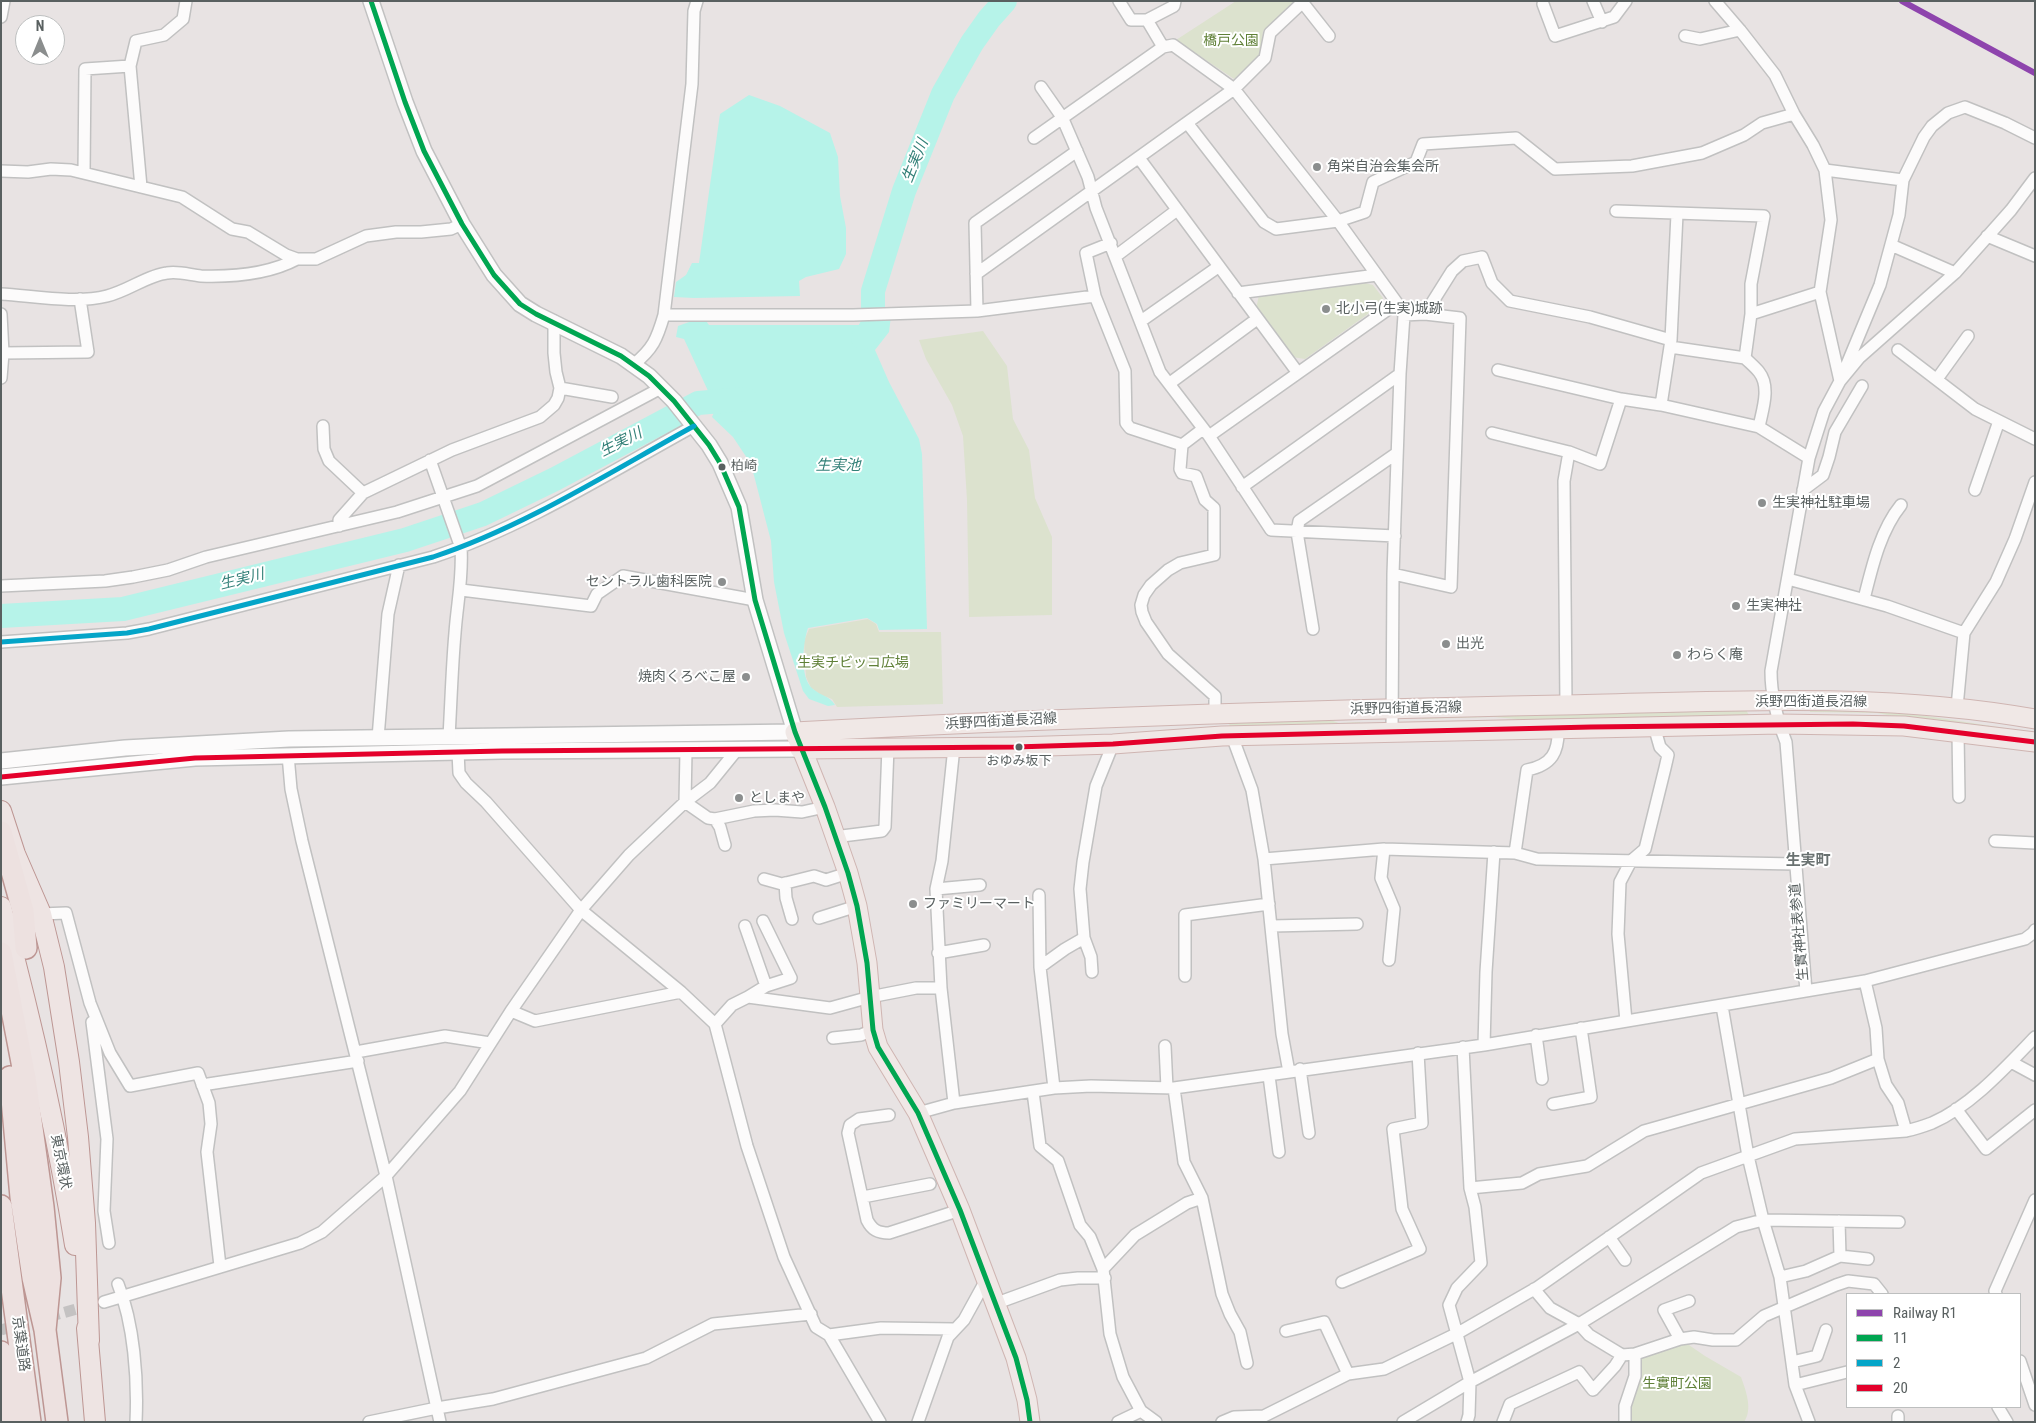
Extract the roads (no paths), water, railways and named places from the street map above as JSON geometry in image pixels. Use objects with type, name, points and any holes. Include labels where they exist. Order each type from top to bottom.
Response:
[{"type":"highway","points":[[1,811],[15,854],[41,914],[54,968],[76,1118],[85,1224],[89,1341]]},
{"type":"highway","points":[[1,832],[23,911],[26,948]]},
{"type":"highway","name":"東京環状","points":[[1,907],[46,1085],[63,1174],[89,1341],[95,1422]]},
{"type":"highway","points":[[1,952],[25,1078],[42,1208],[50,1278],[45,1330]]},
{"type":"highway","points":[[10,1077],[21,1197],[34,1278],[45,1330],[57,1422]]},
{"type":"highway","name":"京葉道路","points":[[1,1206],[30,1422]]},
{"type":"highway","name":"京葉道路","points":[[1,1352],[10,1422]]},
{"type":"main road","name":"浜野四街道長沼線","points":[[798,741],[1215,713],[1566,705],[1896,702],[1957,707],[2035,718]]},
{"type":"main road","name":"浜野四街道長沼線","points":[[798,741],[888,747],[1016,747],[1113,744],[1232,736],[1392,731],[1779,724],[1904,726],[2035,742]]},
{"type":"main road","points":[[798,741],[825,807],[848,873],[857,906],[867,964],[873,1030],[878,1047],[918,1113],[960,1210],[1016,1358],[1027,1400],[1030,1422]]},
{"type":"street","points":[[1,17],[4,1]]},
{"type":"street","points":[[141,187],[130,66],[136,40],[164,35],[183,18],[186,1]]},
{"type":"street","points":[[371,1],[405,102],[424,150],[462,224],[484,260],[512,296],[536,314],[554,321],[621,356],[661,388],[694,426],[720,463],[739,507],[754,600],[798,741]]},
{"type":"street","points":[[633,365],[656,342],[664,315],[692,84],[694,11],[697,1]]},
{"type":"street","points":[[1119,1],[1131,20],[1147,20],[1174,6],[1175,1]]},
{"type":"street","points":[[1593,1],[1602,22]]},
{"type":"street","points":[[1543,4],[1555,36],[1614,17],[1626,1]]},
{"type":"street","points":[[1715,1],[1775,75],[1794,114],[1814,145],[1825,170],[1831,220],[1820,292],[1840,381]]},
{"type":"street","points":[[976,274],[1188,124],[1234,89],[1265,58],[1270,32],[1304,2],[1329,36]]},
{"type":"street","points":[[1147,20],[1163,47]]},
{"type":"street","points":[[1685,36],[1700,39],[1740,30]]},
{"type":"street","points":[[1034,138],[1163,47],[1173,45],[1234,89],[1338,221],[1398,303],[1404,315],[1397,453],[1392,731]]},
{"type":"street","points":[[84,173],[85,69],[130,66]]},
{"type":"street","points":[[1041,86],[1062,117],[1088,177],[1096,208],[1142,321],[1160,372],[1206,432],[1271,530],[1395,536]]},
{"type":"street","points":[[1840,381],[1880,285],[1899,214],[1903,180],[1924,136],[1932,126],[1948,113],[1966,107],[2035,138]]},
{"type":"street","points":[[1188,124],[1264,222],[1276,229],[1338,221],[1365,212],[1373,182],[1416,162],[1424,144],[1516,138],[1555,169],[1632,166],[1702,153],[1744,135],[1762,123],[1794,114]]},
{"type":"street","points":[[978,311],[975,223],[1077,151]]},
{"type":"street","points":[[1139,158],[1298,373]]},
{"type":"street","points":[[1,172],[28,172],[51,169],[84,173],[182,196],[232,229],[248,232],[286,255],[297,258],[316,259],[366,236],[396,232],[451,229],[462,224]]},
{"type":"street","points":[[1825,170],[1903,180]]},
{"type":"street","points":[[1840,381],[1859,358],[1955,273],[2011,210],[2035,178]]},
{"type":"street","points":[[1116,256],[1177,210]]},
{"type":"street","points":[[1616,211],[1764,216],[1751,284],[1751,314],[1745,358]]},
{"type":"street","points":[[1661,405],[1671,344],[1677,214]]},
{"type":"street","points":[[1987,236],[2035,256]]},
{"type":"street","points":[[1111,243],[1086,252],[1095,296],[1125,371],[1126,423],[1130,428],[1182,445],[1206,432],[1298,373],[1398,303]]},
{"type":"street","points":[[1891,245],[1955,273]]},
{"type":"street","points":[[1425,314],[1452,270],[1463,261],[1482,257],[1492,283],[1510,300],[1590,317],[1671,344],[1745,358],[1761,374],[1763,381],[1765,393],[1759,427]]},
{"type":"street","points":[[1,294],[80,299],[104,297],[123,292],[158,274],[168,272],[211,276],[230,275],[281,267],[297,258]]},
{"type":"street","points":[[1142,321],[1218,266]]},
{"type":"street","points":[[1238,293],[1377,274]]},
{"type":"street","points":[[1751,314],[1820,292]]},
{"type":"street","points":[[664,315],[978,311],[1095,296]]},
{"type":"street","points":[[3,353],[88,352],[80,299]]},
{"type":"street","points":[[1,314],[3,353],[1,378]]},
{"type":"street","points":[[1394,574],[1451,586],[1460,318],[1425,314],[1404,315]]},
{"type":"street","points":[[1170,383],[1258,319]]},
{"type":"street","points":[[339,526],[339,520],[363,493],[452,450],[540,416],[554,404],[558,398],[560,388],[554,353],[554,321]]},
{"type":"street","points":[[1937,379],[1968,336]]},
{"type":"street","points":[[1898,350],[1975,409],[2035,439]]},
{"type":"street","points":[[1498,370],[1759,427],[1809,458]]},
{"type":"street","points":[[1242,486],[1400,374]]},
{"type":"street","name":"生實神社表参道","points":[[1806,991],[1786,742],[1779,724],[1771,686],[1771,670],[1809,458],[1824,411],[1840,381]]},
{"type":"street","points":[[1803,490],[1823,475],[1835,432],[1862,386]]},
{"type":"street","points":[[560,388],[612,396]]},
{"type":"street","points":[[1,586],[133,577],[168,570],[206,557],[397,512],[444,498],[476,486],[661,388]]},
{"type":"street","points":[[1492,432],[1570,452],[1600,464],[1621,398]]},
{"type":"street","points":[[1975,490],[1999,421]]},
{"type":"street","points":[[323,426],[324,448],[329,461],[363,493]]},
{"type":"street","points":[[1,642],[119,634],[149,629],[433,557],[461,548],[506,529],[694,426]]},
{"type":"street","points":[[1182,445],[1180,469],[1182,472],[1196,476],[1205,500],[1214,508],[1214,555],[1180,562],[1164,573],[1151,585],[1144,595],[1142,612],[1146,622],[1168,654],[1215,696],[1215,713]]},
{"type":"street","points":[[1566,705],[1564,481],[1570,452]]},
{"type":"street","points":[[1312,629],[1297,532],[1298,521],[1397,453]]},
{"type":"street","points":[[430,460],[461,548],[461,590],[455,631],[449,737]]},
{"type":"street","points":[[1957,707],[1964,633],[1996,582],[2032,501],[2035,482]]},
{"type":"street","points":[[1864,599],[1874,557],[1893,515],[1901,504]]},
{"type":"street","points":[[378,738],[388,614],[399,565]]},
{"type":"street","points":[[461,590],[591,606],[596,594],[623,576],[754,600]]},
{"type":"street","points":[[1788,579],[1864,599],[1964,633]]},
{"type":"street","points":[[1626,1021],[1618,934],[1620,882],[1631,861],[1645,848],[1668,755],[1660,747],[1654,726]]},
{"type":"street","points":[[1515,853],[1527,770],[1540,768],[1554,755],[1558,744],[1558,728]]},
{"type":"street","points":[[1958,733],[1959,797]]},
{"type":"street","points":[[1232,736],[1252,790],[1264,858],[1282,1034],[1294,1070],[1309,1133]]},
{"type":"street","points":[[1,761],[192,743],[378,738],[449,737],[798,741]]},
{"type":"street","points":[[1,778],[195,758],[458,752],[736,750],[798,741]]},
{"type":"street","points":[[1092,972],[1091,958],[1084,938],[1080,889],[1096,786],[1113,744]]},
{"type":"street","points":[[834,837],[882,831],[885,827],[888,747]]},
{"type":"street","points":[[954,747],[942,861],[936,890],[938,953],[954,1103]]},
{"type":"street","points":[[104,1302],[220,1266],[300,1244],[322,1232],[386,1176],[460,1090],[580,910],[629,855],[685,802],[710,783],[736,750]]},
{"type":"street","points":[[685,802],[686,751]]},
{"type":"street","points":[[458,752],[458,773],[486,802],[580,910],[681,992],[716,1024],[747,1146],[784,1258],[816,1327],[829,1335],[880,1422]]},
{"type":"street","points":[[288,755],[291,789],[302,841],[386,1176],[440,1422]]},
{"type":"street","points":[[685,802],[708,818],[715,819],[754,811],[802,812],[825,807]]},
{"type":"street","points":[[715,819],[720,827],[725,846]]},
{"type":"street","points":[[1995,842],[2035,843]]},
{"type":"street","points":[[1264,858],[1384,849],[1515,853],[1537,859],[1795,864]]},
{"type":"street","points":[[1384,849],[1381,878],[1394,909],[1389,960]]},
{"type":"street","points":[[1484,1044],[1486,972],[1494,852]]},
{"type":"street","points":[[764,880],[785,883],[814,876],[826,880],[848,873]]},
{"type":"street","points":[[785,883],[786,898],[792,919]]},
{"type":"street","points":[[936,890],[980,884]]},
{"type":"street","points":[[1039,894],[1040,966],[1054,1088]]},
{"type":"street","points":[[1185,976],[1185,916],[1269,904]]},
{"type":"street","points":[[819,918],[857,906]]},
{"type":"street","points":[[41,914],[66,913],[90,1003],[110,1054],[130,1086],[198,1074],[210,1110],[211,1124],[207,1152],[220,1266]]},
{"type":"street","points":[[716,1024],[732,1006],[766,986],[791,978],[763,922]]},
{"type":"street","points":[[1272,926],[1357,924]]},
{"type":"street","points":[[745,926],[766,986]]},
{"type":"street","points":[[918,1113],[954,1103],[1054,1088],[1091,1086],[1170,1088],[1269,1076],[1294,1070],[1484,1044],[1722,1006],[1865,981],[2025,938],[2034,933]]},
{"type":"street","points":[[1040,966],[1065,948],[1084,938]]},
{"type":"street","points":[[938,953],[984,945]]},
{"type":"street","points":[[1865,981],[1876,1028],[1878,1059],[1886,1085],[1898,1103],[1906,1132]]},
{"type":"street","points":[[748,998],[830,1008],[870,997],[916,988],[941,988]]},
{"type":"street","points":[[511,1011],[535,1021],[681,992]]},
{"type":"street","points":[[90,1003],[107,1138],[104,1211],[109,1243]]},
{"type":"street","points":[[1722,1006],[1748,1156],[1763,1220],[1780,1277],[1795,1386],[1809,1422]]},
{"type":"street","points":[[1553,1104],[1591,1097],[1581,1028]]},
{"type":"street","points":[[833,1038],[861,1036],[873,1030]]},
{"type":"street","points":[[202,1085],[357,1056],[445,1036],[490,1043]]},
{"type":"street","points":[[1536,1036],[1542,1079]]},
{"type":"street","points":[[1222,1422],[1234,1417],[1264,1416],[1348,1374],[1384,1369],[1458,1333],[1534,1290],[1700,1173],[1795,1139],[1906,1132],[1933,1122],[1956,1110],[2011,1062],[2035,1037]]},
{"type":"street","points":[[1165,1046],[1170,1088],[1184,1162],[1202,1198],[1222,1294],[1240,1332],[1247,1364]]},
{"type":"street","points":[[1463,1047],[1470,1188],[1475,1208],[1481,1263],[1457,1288],[1449,1305],[1470,1382],[1467,1422]]},
{"type":"street","points":[[1342,1282],[1420,1249],[1402,1210],[1393,1130],[1422,1123],[1418,1053]]},
{"type":"street","points":[[1470,1188],[1522,1183],[1539,1174],[1587,1166],[1644,1132],[1831,1078],[1878,1059]]},
{"type":"street","points":[[2011,1062],[2035,1075]]},
{"type":"street","points":[[1269,1076],[1279,1152]]},
{"type":"street","points":[[1032,1092],[1040,1146],[1058,1160],[1080,1225],[1090,1237],[1104,1274],[1110,1334],[1123,1377],[1141,1411],[1156,1422]]},
{"type":"street","points":[[1956,1110],[1986,1149],[2035,1110]]},
{"type":"street","points":[[889,1115],[860,1119],[850,1124],[848,1133],[867,1220],[870,1226],[879,1234],[889,1234],[960,1210]]},
{"type":"street","points":[[863,1197],[930,1184]]},
{"type":"street","points":[[996,1304],[1060,1280],[1104,1274],[1135,1235],[1187,1203],[1202,1198]]},
{"type":"street","points":[[1994,1293],[2035,1200]]},
{"type":"street","points":[[1403,1422],[1470,1382],[1579,1324],[1736,1228],[1763,1220],[1899,1222]]},
{"type":"street","points":[[1839,1221],[1840,1256]]},
{"type":"street","points":[[1609,1237],[1625,1260]]},
{"type":"street","points":[[1780,1277],[1806,1272],[1840,1256],[1868,1259]]},
{"type":"street","points":[[918,1422],[948,1337],[964,1320],[986,1280]]},
{"type":"street","points":[[1534,1290],[1550,1308],[1579,1324],[1589,1336],[1622,1356],[1635,1354],[1680,1339],[1694,1337],[1712,1340],[1736,1340],[1764,1316],[1848,1281],[1874,1284],[1881,1293]]},
{"type":"street","points":[[118,1284],[130,1323],[136,1422]]},
{"type":"street","points":[[1680,1339],[1664,1310],[1689,1301]]},
{"type":"street","points":[[369,1422],[493,1399],[646,1358],[713,1324],[811,1314]]},
{"type":"street","points":[[1286,1331],[1324,1322],[1348,1374]]},
{"type":"street","points":[[829,1335],[881,1328],[954,1329]]},
{"type":"street","points":[[1792,1362],[1817,1356],[1826,1330]]},
{"type":"street","points":[[1614,1422],[1625,1417],[1635,1376],[1635,1354]]},
{"type":"street","points":[[1503,1422],[1510,1404],[1579,1372],[1593,1390],[1622,1356]]},
{"type":"street","points":[[2035,1365],[2021,1364],[2035,1405]]},
{"type":"street","points":[[1795,1386],[1846,1372]]},
{"type":"street","points":[[1999,1408],[2007,1422]]},
{"type":"street","points":[[1118,1422],[1141,1411]]},
{"type":"water","points":[[749,95],[780,106],[830,133],[838,157],[840,196],[846,228],[846,254],[839,269],[806,277],[799,281],[800,296],[674,297],[676,282],[686,275],[692,263],[699,263],[720,114]]},
{"type":"water","name":"生実池","points":[[863,316],[891,316],[889,332],[875,350],[889,382],[919,439],[922,454],[927,629],[879,630],[877,624],[867,618],[808,628],[803,660],[806,677],[813,689],[831,700],[835,705],[828,706],[809,699],[803,691],[784,633],[774,582],[771,541],[751,464],[733,437],[712,417],[716,408],[684,339],[676,337],[678,326],[692,321],[706,321],[709,325],[859,325]]},
{"type":"waterway","name":"生実川","points":[[863,338],[873,327],[873,291],[904,191],[943,94],[972,43],[1005,1]]},
{"type":"waterway","name":"生実川","points":[[1,616],[123,609],[405,540],[483,514],[555,479],[698,403],[745,399]]},
{"type":"tunnel","points":[[1,1330],[91,1305]]},
{"type":"rail line","name":"R1","points":[[1902,1],[2035,73]]},
{"type":"place","name":"角栄自治会集会所","points":[[1317,167]]},
{"type":"place","name":"北小弓(生実)城跡","points":[[1326,309]]},
{"type":"place","name":"柏崎","points":[[722,467]]},
{"type":"place","name":"生実神社駐車場","points":[[1762,503]]},
{"type":"place","name":"セントラル歯科医院","points":[[722,582]]},
{"type":"place","name":"生実神社","points":[[1736,606]]},
{"type":"place","name":"出光","points":[[1446,644]]},
{"type":"place","name":"わらく庵","points":[[1677,655]]},
{"type":"place","name":"焼肉くろべこ屋","points":[[746,677]]},
{"type":"place","name":"おゆみ坂下","points":[[1019,747]]},
{"type":"place","name":"としまや","points":[[739,798]]},
{"type":"place","name":"ファミリーマート","points":[[913,904]]},
{"type":"district","name":"生実町","points":[[1808,861]]},
{"type":"park label","name":"橋戸公園","points":[[1231,41]]},
{"type":"park label","name":"生実チビッコ広場","points":[[853,663]]},
{"type":"park label","name":"生實町公園","points":[[1677,1384]]}]
